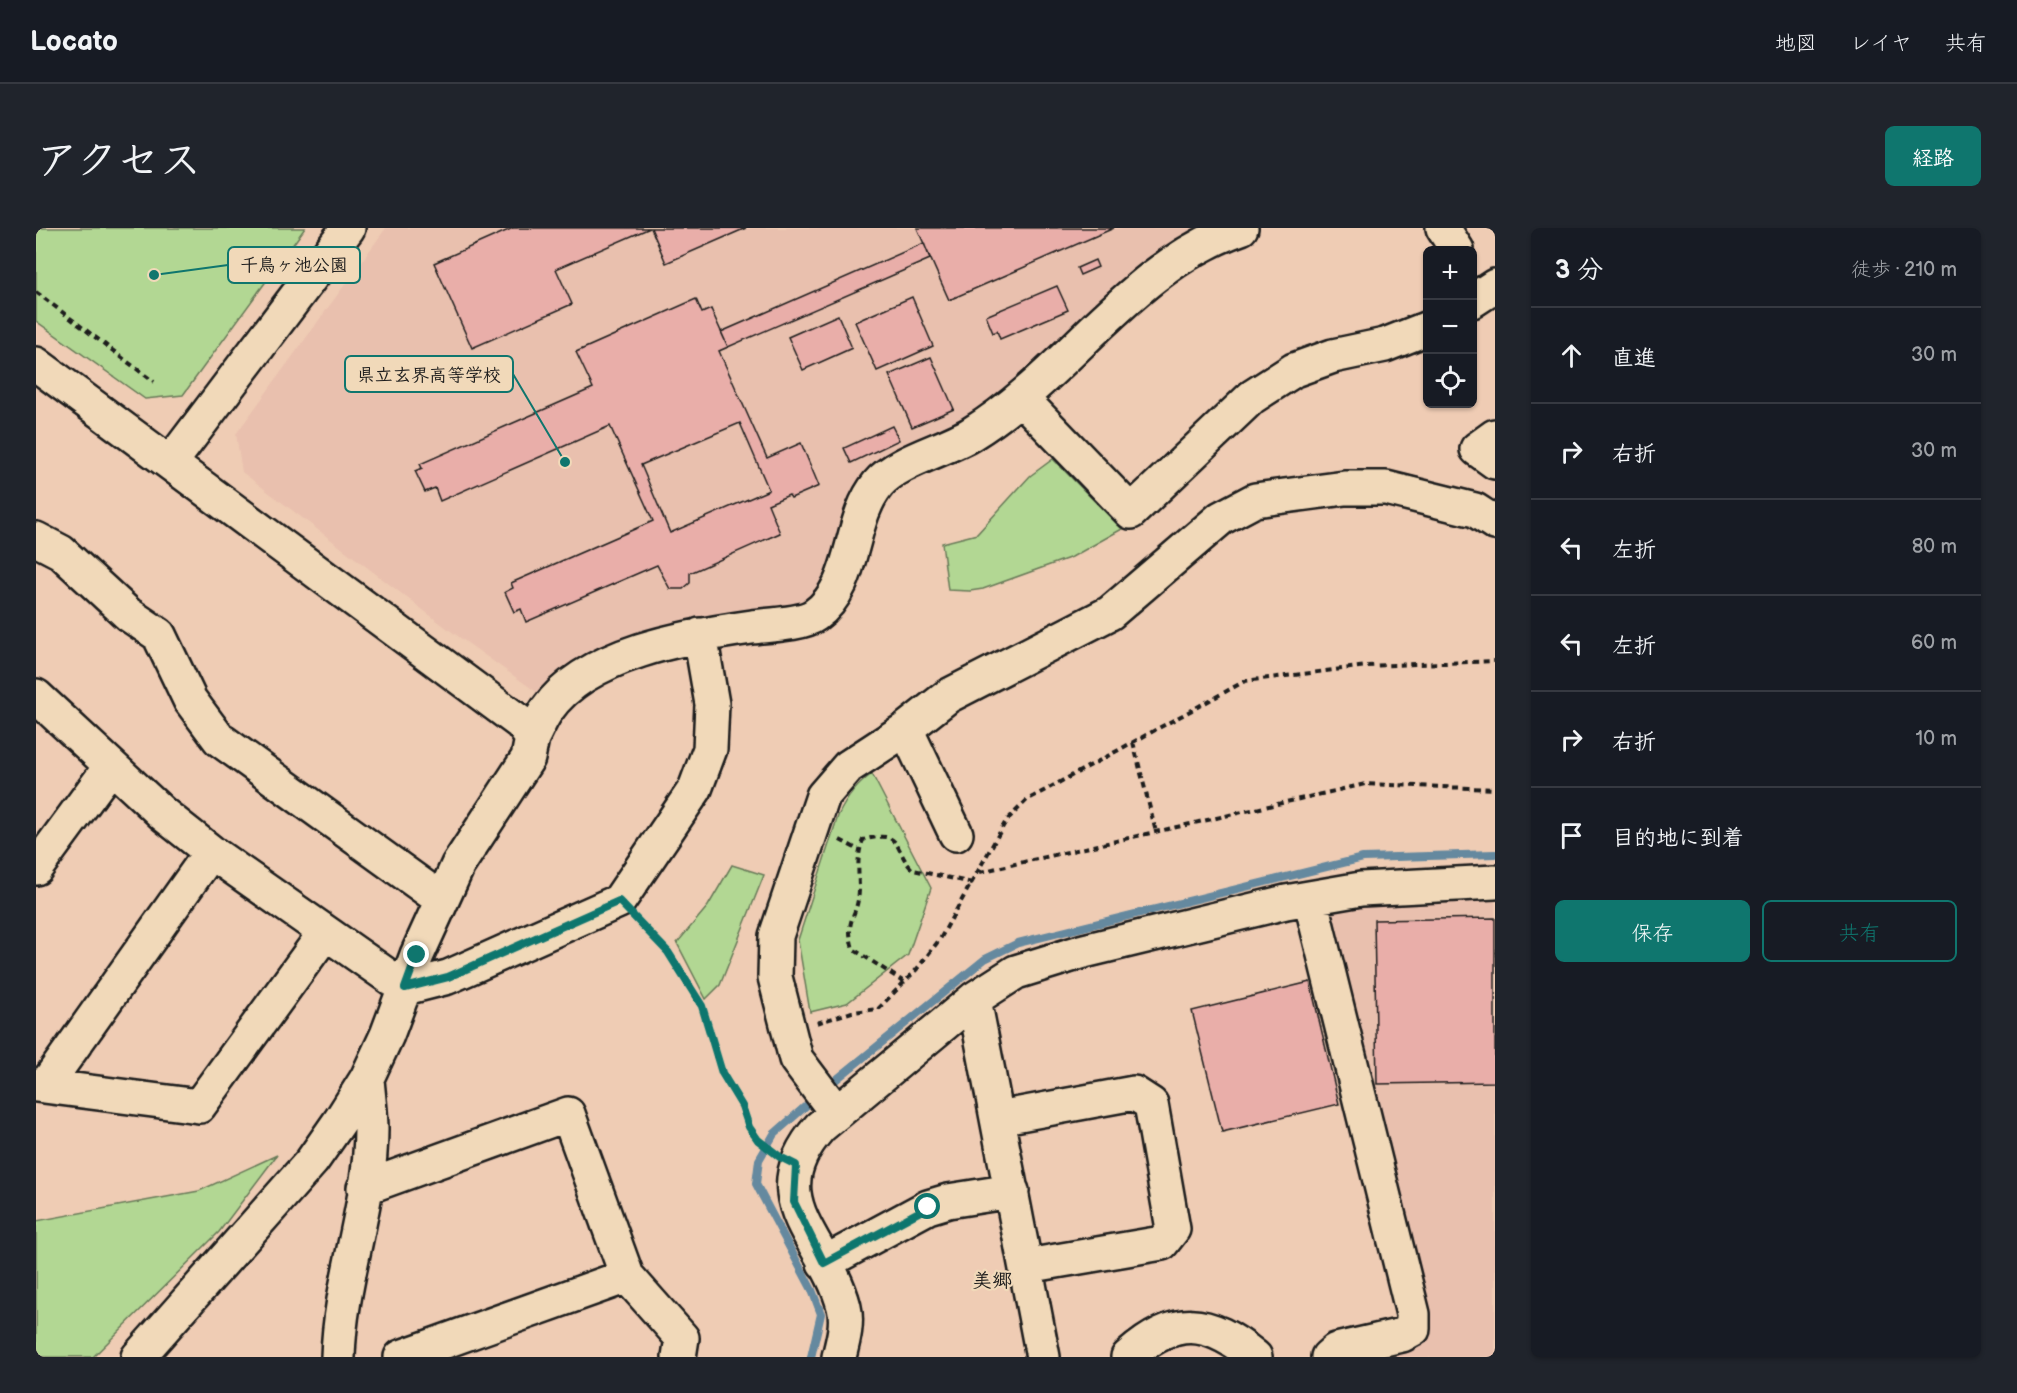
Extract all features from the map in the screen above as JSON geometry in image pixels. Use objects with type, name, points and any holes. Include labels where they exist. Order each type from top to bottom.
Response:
[{"type":"street","points":[[171,462],[348,228]]},
{"type":"street","points":[[138,1357],[312,1161],[367,1078],[417,955],[458,865],[528,758],[532,738],[547,709],[576,681],[606,663],[700,635],[812,617],[829,604],[841,583],[865,506],[879,483],[900,468],[970,434],[1022,399],[1157,272],[1213,238],[1241,228]]},
{"type":"street","points":[[1443,228],[1454,246]]},
{"type":"street","points":[[1022,399],[1131,512],[1252,397],[1294,370],[1333,356],[1385,345],[1423,330]]},
{"type":"street","points":[[36,364],[521,723],[532,738]]},
{"type":"street","points":[[1495,436],[1478,449],[1495,462]]},
{"type":"street","points":[[837,1112],[796,1059],[775,977],[776,936],[823,796],[848,767],[906,729],[948,696],[1110,613],[1221,518],[1255,500],[1345,488],[1386,488],[1475,510],[1495,523]]},
{"type":"street","points":[[36,539],[61,552],[128,614],[159,635],[190,700],[219,739],[442,900]]},
{"type":"street","points":[[36,696],[163,814],[212,852],[405,988],[448,977],[619,901],[695,789],[710,749],[712,704],[700,635]]},
{"type":"street","points":[[906,729],[956,834]]},
{"type":"street","points":[[36,868],[111,766]]},
{"type":"street","points":[[212,852],[41,1086],[199,1106],[325,933]]},
{"type":"street","points":[[838,1357],[845,1334],[845,1309],[794,1202],[796,1165],[803,1146],[837,1112],[974,999],[1016,972],[1084,951],[1310,898],[1361,889],[1495,882]]},
{"type":"street","points":[[1310,898],[1413,1314],[1413,1329],[1402,1335],[1336,1350],[1328,1357]]},
{"type":"street","points":[[974,999],[1043,1357]]},
{"type":"street","points":[[338,1357],[339,1318],[364,1188],[371,1130],[367,1078]]},
{"type":"street","points":[[998,1118],[1134,1093],[1151,1104],[1173,1229],[1162,1243],[1027,1266]]},
{"type":"street","points":[[364,1188],[568,1114],[627,1276],[682,1338],[679,1357]]},
{"type":"street","points":[[824,1263],[928,1207],[948,1201],[1012,1191]]},
{"type":"street","points":[[401,1357],[627,1276]]},
{"type":"street","points":[[1128,1357],[1151,1336],[1182,1326],[1208,1328],[1238,1343],[1255,1357]]},
{"type":"path","points":[[36,292],[154,382]]},
{"type":"path","points":[[788,1033],[852,1012],[878,1009],[940,939],[1006,821],[1027,800],[1245,681],[1367,666],[1495,661]]},
{"type":"path","points":[[1133,742],[1156,832]]},
{"type":"path","points":[[979,872],[1365,784],[1495,789]]},
{"type":"path","points":[[904,982],[853,949],[848,922],[857,899],[859,850],[863,840],[887,837],[899,845],[905,863],[913,870],[973,883]]},
{"type":"path","points":[[619,901],[668,952],[702,1006],[722,1073],[742,1106],[749,1127],[758,1140],[780,1157],[796,1165]]},
{"type":"shaded area","points":[[386,228],[1214,228],[992,407],[904,454],[830,580],[805,605],[542,696],[448,629],[242,472],[236,434]]},
{"type":"shaded area","points":[[1495,895],[1495,1357],[1384,1357],[1432,1325],[1327,916],[1365,896]]},
{"type":"green space","points":[[36,228],[305,228],[183,395],[145,399],[36,321]]},
{"type":"green space","points":[[1053,459],[1122,529],[1072,557],[983,589],[948,590],[942,543],[977,534],[1030,476]]},
{"type":"green space","points":[[872,774],[931,888],[908,955],[847,1003],[810,1012],[798,940],[838,816],[852,793]]},
{"type":"green space","points":[[732,865],[764,875],[720,985],[706,999],[677,943],[708,906]]},
{"type":"green space","points":[[277,1155],[219,1232],[93,1357],[36,1357],[36,1221],[199,1191]]},
{"type":"building","points":[[513,228],[650,228],[556,269],[572,304],[472,348],[434,263]]},
{"type":"building","points":[[651,228],[746,228],[666,263]]},
{"type":"building","points":[[917,228],[1114,228],[949,300]]},
{"type":"building","points":[[924,243],[930,259],[728,347],[721,332]]},
{"type":"building","points":[[1095,260],[1098,267],[1080,275],[1077,268]]},
{"type":"building","points":[[1057,286],[1068,310],[1000,339],[997,331],[993,333],[986,316]]},
{"type":"building","points":[[912,297],[933,346],[877,371],[855,322]]},
{"type":"building","points":[[696,299],[702,313],[711,309],[728,347],[719,351],[767,458],[801,443],[819,486],[791,498],[789,495],[768,504],[780,533],[690,573],[690,583],[683,589],[670,589],[657,565],[526,622],[521,609],[514,612],[505,592],[513,588],[511,583],[653,521],[610,426],[440,501],[435,488],[425,492],[415,471],[422,468],[420,464],[593,388],[576,352]],"holes":[[[740,423],[769,490],[670,533],[641,465]]]},
{"type":"building","points":[[838,315],[852,348],[803,370],[788,337]]},
{"type":"building","points":[[931,357],[954,409],[912,427],[889,375]]},
{"type":"building","points":[[892,426],[899,440],[851,463],[844,448]]},
{"type":"building","points":[[1495,918],[1495,1082],[1377,1084],[1374,920]]},
{"type":"building","points":[[1310,982],[1339,1104],[1222,1132],[1192,1011]]},
{"type":"waterway","points":[[827,1087],[985,959],[1018,943],[1363,858],[1495,854]]},
{"type":"waterway","points":[[811,1357],[821,1314],[812,1290],[756,1184],[759,1160],[774,1134],[816,1097]]},
{"type":"place","name":"千鳥ヶ池公園","points":[[154,275]]},
{"type":"place","name":"県立玄界高等学校","points":[[565,462]]},
{"type":"district","name":"美郷","points":[[992,1281]]},
{"type":"route","points":[[417,955],[405,988],[448,977],[619,901],[668,952],[702,1006],[722,1073],[742,1106],[749,1127],[758,1140],[780,1157],[796,1165],[794,1202],[824,1263],[928,1207]]}]
